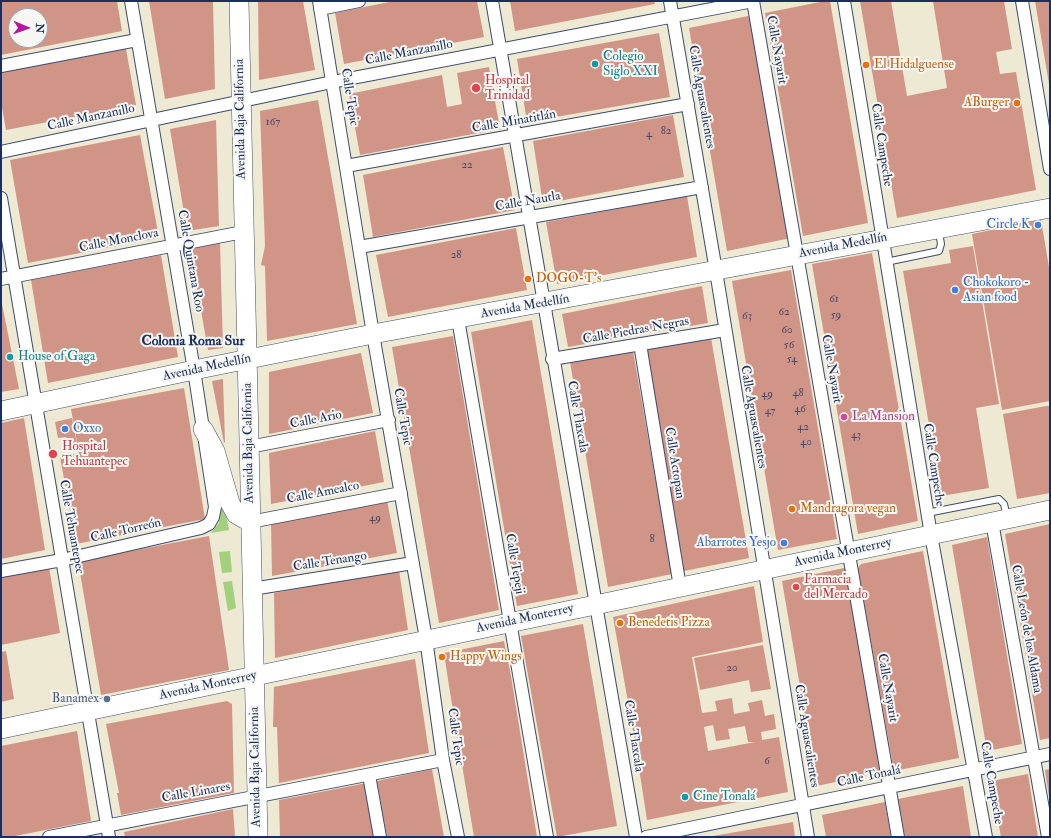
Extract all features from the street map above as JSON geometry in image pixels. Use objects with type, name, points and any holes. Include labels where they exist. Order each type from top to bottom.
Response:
[{"type":"main road","name":"Avenida Baja California","points":[[240,1],[240,101],[258,837]]},
{"type":"main road","name":"Avenida Medellín","points":[[1,411],[373,334],[543,304],[1050,208]]},
{"type":"main road","points":[[203,429],[215,451],[230,503],[236,514],[250,522]]},
{"type":"main road","name":"Avenida Monterrey","points":[[1,729],[88,712],[426,639],[510,624],[597,604],[1050,510]]},
{"type":"street","name":"Calle Quintana Roo","points":[[131,1],[194,370],[215,507],[213,517],[208,524]]},
{"type":"street","points":[[320,5],[359,1]]},
{"type":"street","name":"Calle Tlaxcala","points":[[492,1],[552,359],[597,604],[636,837]]},
{"type":"street","name":"Calle Aguascalientes","points":[[670,1],[716,271],[808,837]]},
{"type":"street","name":"Calle Manzanillo","points":[[1,152],[332,82],[753,1]]},
{"type":"street","name":"Calle Nayarit","points":[[753,1],[898,837]]},
{"type":"street","name":"Calle Campeche","points":[[844,1],[927,513],[975,769],[986,837]]},
{"type":"street","points":[[1022,1],[1050,169]]},
{"type":"street","name":"Calle Tepic","points":[[320,5],[373,334],[426,639],[443,760],[458,837]]},
{"type":"street","points":[[1,66],[137,40]]},
{"type":"street","name":"Calle Minatitlán","points":[[346,166],[688,104]]},
{"type":"street","name":"Calle Nautla","points":[[359,247],[528,216],[702,187]]},
{"type":"street","name":"Calle Tehuantepec","points":[[1,198],[108,831]]},
{"type":"street","name":"Calle Monclova","points":[[1,279],[172,244],[243,232]]},
{"type":"street","name":"Calle Tepeji","points":[[458,319],[547,837]]},
{"type":"street","name":"Calle Piedras Negras","points":[[552,359],[725,330]]},
{"type":"street","name":"Calle Actopan","points":[[640,344],[680,587]]},
{"type":"street","name":"Calle Ario","points":[[249,447],[389,420]]},
{"type":"street","name":"Calle Amealco","points":[[250,522],[401,493]]},
{"type":"street","name":"Calle León de los Aldama","points":[[1000,520],[1048,837]]},
{"type":"street","name":"Calle Torreón","points":[[1,571],[62,560],[201,528],[208,524]]},
{"type":"street","name":"Calle Tenango","points":[[252,589],[413,563]]},
{"type":"street","name":"Calle Tonalá","points":[[646,837],[1050,754]]},
{"type":"street","name":"Calle Linares","points":[[49,837],[108,831],[202,806],[257,797],[443,760]]},
{"type":"street","points":[[368,775],[380,837]]},
{"type":"lane","points":[[886,262],[939,251],[941,244],[938,229]]},
{"type":"lane","points":[[927,513],[999,498],[1004,504],[1000,520]]},
{"type":"green space","points":[[215,459],[229,530],[211,533],[219,523]]},
{"type":"green space","points":[[230,551],[232,572],[222,573],[219,552]]},
{"type":"green space","points":[[232,581],[236,608],[228,611],[223,582]]},
{"type":"building","points":[[1,1],[117,1],[122,31],[48,46],[48,8],[8,8],[8,48],[36,48],[1,55]]},
{"type":"building","points":[[149,1],[213,1],[215,89],[165,99]]},
{"type":"building","points":[[258,1],[303,1],[315,70],[259,80]]},
{"type":"building","points":[[394,1],[477,1],[484,37],[344,64],[335,13]]},
{"type":"building","points":[[510,1],[654,1],[655,4],[515,31]]},
{"type":"building","points":[[830,1],[868,223],[803,236],[765,13]]},
{"type":"building","points":[[860,1],[891,1],[907,96],[947,88],[933,1],[1004,1],[1012,49],[996,52],[1000,74],[1016,72],[1036,190],[897,218]]},
{"type":"building","points":[[1035,1],[1050,1],[1050,84],[1049,84]]},
{"type":"building","points":[[753,15],[791,238],[727,251],[689,28]]},
{"type":"building","points":[[659,33],[670,97],[527,122],[517,59]]},
{"type":"building","points":[[126,49],[136,105],[6,130],[1,102],[1,72]]},
{"type":"building","points":[[489,67],[500,129],[360,155],[349,94],[442,75],[447,107],[462,104],[457,73]]},
{"type":"building","points":[[318,100],[357,324],[267,341],[265,266],[261,265],[265,246],[260,111]]},
{"type":"building","points":[[673,115],[684,177],[543,204],[533,141]]},
{"type":"building","points":[[216,120],[219,226],[187,231],[170,129]]},
{"type":"building","points":[[140,135],[159,238],[28,263],[10,160]]},
{"type":"building","points":[[503,147],[515,210],[373,237],[363,175]]},
{"type":"building","points":[[687,196],[697,257],[557,284],[546,222]]},
{"type":"building","points":[[1041,220],[1050,273],[1050,401],[1002,410],[972,234]]},
{"type":"building","points":[[516,228],[527,290],[388,317],[376,255]]},
{"type":"building","points":[[220,243],[223,348],[208,350],[190,249]]},
{"type":"building","points":[[973,246],[999,404],[976,408],[989,488],[941,496],[903,271],[951,263],[949,250]]},
{"type":"building","points":[[872,253],[918,521],[858,534],[812,264]]},
{"type":"building","points":[[161,255],[178,357],[48,383],[31,280]]},
{"type":"building","points":[[791,270],[837,539],[778,550],[732,281]]},
{"type":"building","points":[[702,286],[708,323],[568,347],[562,314]]},
{"type":"building","points":[[1,299],[19,389],[1,392]]},
{"type":"building","points":[[532,320],[578,594],[517,606],[471,332]]},
{"type":"building","points":[[453,336],[499,610],[439,623],[392,347]]},
{"type":"building","points":[[711,338],[749,558],[684,571],[647,349]]},
{"type":"building","points":[[633,351],[672,574],[608,587],[570,362]]},
{"type":"building","points":[[361,353],[373,413],[269,434],[269,372]]},
{"type":"building","points":[[223,379],[225,442],[224,443],[212,381]]},
{"type":"building","points":[[184,388],[205,519],[76,544],[60,457],[79,453],[71,409]]},
{"type":"building","points":[[1050,406],[1050,493],[1017,499],[1003,414]]},
{"type":"building","points":[[24,418],[45,550],[1,559],[1,423]]},
{"type":"building","name":"Oxxo","points":[[72,418],[77,444],[68,446],[66,437],[58,438],[55,422]]},
{"type":"building","points":[[375,431],[384,482],[271,504],[269,453]]},
{"type":"building","points":[[387,500],[397,553],[272,576],[271,523]]},
{"type":"building","points":[[1050,524],[1050,738],[1040,740],[1005,534]]},
{"type":"building","points":[[209,536],[229,670],[101,695],[78,561]]},
{"type":"building","points":[[987,537],[1022,744],[987,751],[952,545]]},
{"type":"building","points":[[923,551],[959,758],[894,771],[858,568],[861,564]]},
{"type":"building","points":[[49,567],[60,633],[1,645],[1,577]]},
{"type":"building","points":[[844,568],[846,570],[881,772],[817,786],[782,581]]},
{"type":"building","points":[[399,570],[408,630],[275,658],[274,593]]},
{"type":"building","points":[[754,586],[763,642],[692,657],[702,713],[717,711],[715,701],[732,698],[734,714],[750,711],[748,703],[762,700],[765,716],[774,714],[776,729],[761,732],[762,740],[779,737],[788,792],[647,820],[613,617]],"holes":[[[713,725],[716,741],[730,739],[728,729],[745,726],[748,742],[755,742],[708,751],[704,727]]]},
{"type":"building","points":[[583,624],[617,826],[557,837],[521,636]]},
{"type":"building","points":[[504,641],[537,837],[474,837],[444,653]]},
{"type":"building","points":[[763,645],[771,689],[751,692],[749,680],[700,690],[694,658]]},
{"type":"building","points":[[6,651],[14,699],[1,702],[1,652]]},
{"type":"building","points":[[415,659],[429,753],[279,783],[277,727],[273,727],[274,687]]},
{"type":"building","points":[[227,701],[232,704],[234,793],[121,815],[117,793],[119,793],[106,724]]},
{"type":"building","points":[[77,731],[91,821],[10,837],[1,837],[1,746]]},
{"type":"building","points":[[432,769],[444,837],[387,837],[377,781]]},
{"type":"building","points":[[1050,769],[1050,797],[1049,797],[1045,770]]},
{"type":"building","points":[[1028,774],[1038,837],[1001,837],[991,781]]},
{"type":"building","points":[[367,783],[377,837],[280,837],[279,800]]},
{"type":"building","points":[[963,786],[971,837],[905,837],[898,799]]},
{"type":"building","points":[[885,802],[891,837],[826,837],[822,815]]},
{"type":"building","points":[[233,809],[235,837],[125,837],[124,832]]},
{"type":"building","points":[[793,822],[795,837],[713,837],[713,836]]},
{"type":"place","name":"Colegio Siglo XXI","points":[[595,64]]},
{"type":"place","name":"El Hidalguense","points":[[866,65]]},
{"type":"place","name":"Hospital Trinidad","points":[[476,88]]},
{"type":"place","name":"ABurger","points":[[1017,103]]},
{"type":"place","name":"Circle K","points":[[1038,225]]},
{"type":"place","name":"DOGO-T’s","points":[[528,279]]},
{"type":"place","name":"Chokokoro - Asian food","points":[[955,290]]},
{"type":"place","name":"House of Gaga","points":[[10,357]]},
{"type":"place","name":"La Mansion","points":[[844,417]]},
{"type":"place","name":"Oxxo","points":[[65,429]]},
{"type":"place","name":"Hospital Tehuantepec","points":[[53,454]]},
{"type":"place","name":"Mandragora vegan","points":[[792,509]]},
{"type":"place","name":"Abarrotes Yesjo","points":[[784,543]]},
{"type":"place","name":"Farmacia del Mercado","points":[[796,587]]},
{"type":"place","name":"Benedetis Pizza","points":[[620,623]]},
{"type":"place","name":"Happy Wings","points":[[442,657]]},
{"type":"place","name":"Banamex","points":[[107,699]]},
{"type":"place","name":"Cine Tonalá","points":[[685,797]]},
{"type":"district","name":"Colonia Roma Sur","points":[[193,342]]}]
